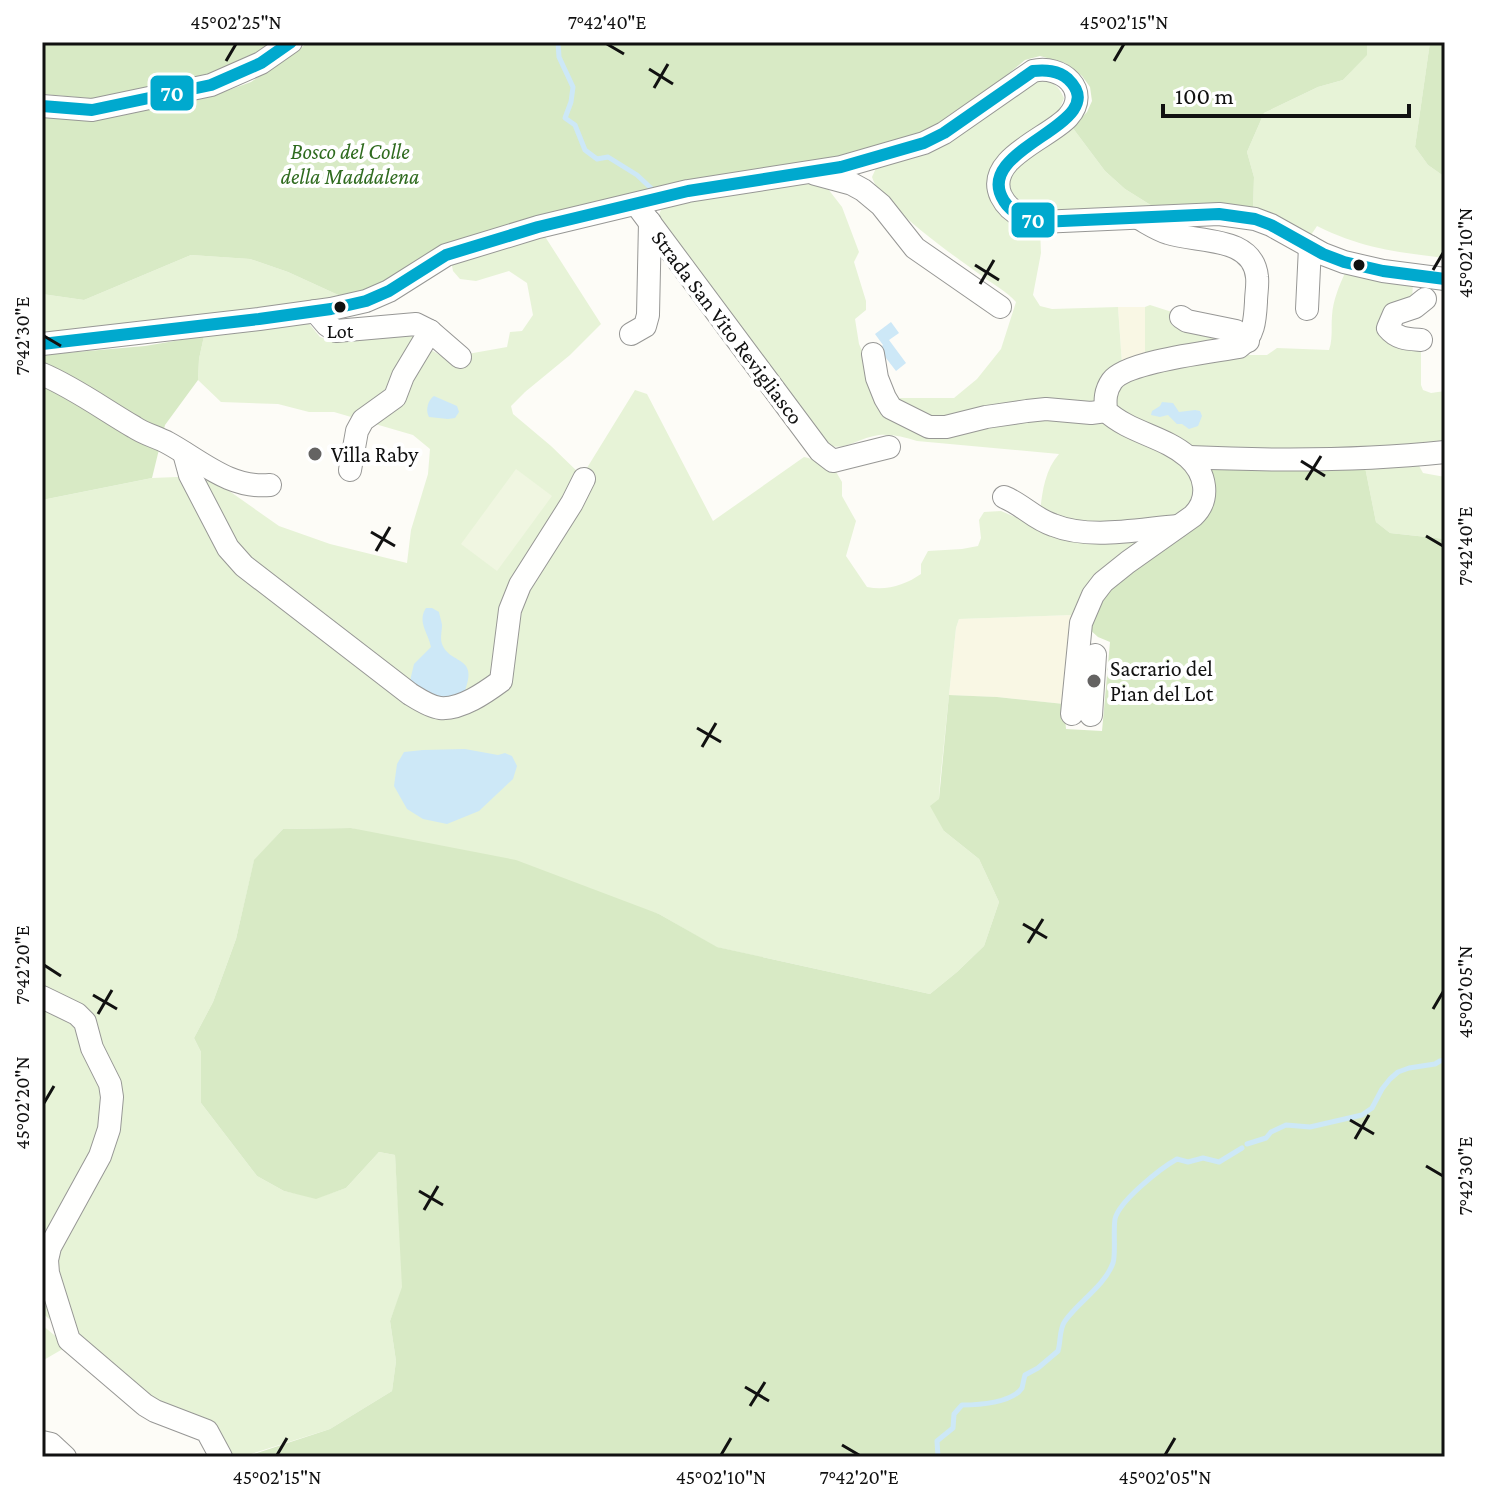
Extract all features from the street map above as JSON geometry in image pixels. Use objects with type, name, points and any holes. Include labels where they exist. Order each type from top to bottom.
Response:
[{"type":"street","points":[[42,106],[92,110],[211,85],[261,63],[291,42]]},
{"type":"street","name":"Strada San Vito Revigliasco","points":[[42,344],[315,311],[366,301],[389,291],[446,255],[538,227],[688,191],[841,167],[924,143],[944,133],[1033,71],[1042,69],[1069,80],[1077,94],[1076,102],[1067,118],[1010,159],[1003,169],[999,190],[1009,208],[1018,215],[1040,222],[1219,214],[1255,219],[1310,247],[1435,290]]},
{"type":"street","points":[[810,173],[863,190],[881,205],[915,248],[1000,307]]},
{"type":"street","name":"Strada San Vito Revigliasco","points":[[636,204],[820,451],[833,461],[889,447]]},
{"type":"street","name":"Strada San Vito Revigliasco","points":[[1140,219],[1166,233],[1222,243],[1241,250],[1250,259],[1257,278],[1255,320],[1248,341]]},
{"type":"street","points":[[631,334],[645,326],[648,315],[650,222]]},
{"type":"street","points":[[1307,309],[1310,247]]},
{"type":"street","points":[[1421,340],[1394,335],[1388,328],[1394,314],[1415,307],[1435,290]]},
{"type":"street","points":[[315,311],[336,331],[416,324],[430,331],[460,357]]},
{"type":"street","points":[[1181,317],[1236,331],[1248,341],[1239,347],[1124,371],[1113,379],[1105,399],[1106,411],[1117,422],[1189,457],[1340,459],[1443,453]]},
{"type":"street","points":[[350,470],[357,431],[363,420],[395,397],[403,376],[430,331]]},
{"type":"street","points":[[873,354],[877,378],[891,408],[929,427],[946,427],[1027,411],[1106,411]]},
{"type":"street","points":[[42,374],[60,381],[135,428],[166,442],[232,481],[270,485]]},
{"type":"street","points":[[184,453],[190,475],[228,548],[244,566],[410,694],[440,708],[478,697],[501,681],[510,610],[520,585],[584,479]]},
{"type":"street","points":[[1095,655],[1081,715],[1081,623],[1093,595],[1103,582],[1200,510],[1205,486],[1189,457]]},
{"type":"street","points":[[1004,497],[1038,519],[1073,531],[1102,533],[1179,525]]},
{"type":"street","points":[[42,997],[77,1014],[85,1022],[92,1048],[110,1084],[112,1097],[109,1129],[100,1156],[58,1231],[47,1260],[48,1273],[69,1340],[145,1405],[207,1431],[221,1457]]},
{"type":"street","points":[[42,1442],[51,1444],[65,1457]]},
{"type":"shaded area","points":[[1118,307],[1145,307],[1145,356],[1122,364]]},
{"type":"shaded area","points":[[1073,615],[1064,704],[949,695],[959,619]]},
{"type":"green space","points":[[42,42],[279,42],[227,72],[112,98],[88,98],[42,94]]},
{"type":"green space","name":"Bosco del Colle della Maddalena","points":[[309,42],[1367,42],[1367,55],[1343,80],[1318,87],[1264,113],[1247,152],[1254,177],[1253,211],[1157,209],[1125,189],[1105,171],[1072,127],[1087,112],[1092,101],[1090,87],[1065,63],[1040,56],[1025,60],[989,90],[932,129],[880,149],[698,182],[390,281],[347,299],[288,272],[250,259],[191,255],[84,300],[42,294],[42,117],[94,121],[209,97],[251,82]]},
{"type":"green space","points":[[1367,42],[1430,42],[1415,147],[1428,165],[1445,177],[1445,258],[1364,244],[1317,226],[1311,235],[1253,211],[1254,177],[1247,152],[1264,113],[1318,87],[1343,80],[1366,55]]},
{"type":"green space","points":[[1430,42],[1445,42],[1445,177],[1428,165],[1415,147]]},
{"type":"green space","points":[[1037,81],[1051,83],[1059,89],[1064,98],[1058,113],[991,171],[988,191],[999,213],[1018,225],[1040,228],[1041,253],[1033,295],[1040,306],[1052,309],[1118,307],[1122,364],[1100,419],[1182,462],[1196,485],[1189,509],[1073,615],[959,619],[939,799],[944,831],[979,859],[999,902],[984,946],[930,994],[716,947],[659,914],[351,828],[283,829],[254,861],[236,939],[213,1002],[194,1038],[201,1052],[201,1103],[257,1176],[284,1191],[317,1198],[346,1188],[379,1152],[395,1155],[403,1287],[390,1321],[396,1361],[392,1391],[330,1429],[249,1457],[230,1457],[157,1407],[42,1313],[42,500],[152,478],[201,476],[215,481],[279,526],[330,544],[407,563],[411,530],[428,474],[430,449],[413,435],[334,412],[309,412],[278,404],[221,402],[198,380],[204,336],[307,321],[320,337],[332,341],[413,334],[445,358],[507,347],[510,332],[522,331],[533,315],[527,283],[509,271],[476,281],[460,279],[453,271],[451,261],[544,235],[601,324],[511,406],[513,414],[582,476],[635,390],[647,394],[713,521],[804,457],[835,470],[842,482],[842,496],[856,521],[846,556],[867,587],[889,588],[902,584],[921,574],[921,564],[928,551],[978,546],[981,538],[979,520],[984,512],[1001,511],[1022,520],[1040,513],[1047,474],[1059,454],[917,441],[889,435],[837,447],[822,444],[658,220],[660,212],[664,204],[810,179],[825,185],[842,207],[859,252],[854,262],[866,310],[855,319],[859,344],[866,360],[899,398],[954,398],[977,379],[1001,349],[1016,302],[911,222],[882,193],[872,177],[877,166]]},
{"type":"green space","points":[[1072,127],[1105,171],[1125,189],[1157,209],[1046,214],[1018,205],[1010,181],[1018,165]]},
{"type":"green space","points":[[191,255],[250,259],[288,272],[347,299],[42,335],[42,294],[84,300]]},
{"type":"green space","points":[[1346,271],[1413,282],[1412,301],[1385,319],[1421,346],[1423,390],[1431,393],[1445,391],[1445,446],[1196,451],[1116,408],[1114,397],[1118,385],[1143,371],[1247,355],[1267,355],[1277,348],[1329,350],[1334,304]]},
{"type":"green space","points":[[1150,305],[1172,312],[1171,324],[1176,328],[1233,337],[1145,356],[1145,307]]},
{"type":"green space","points":[[204,336],[198,380],[165,425],[152,478],[42,500],[42,355],[145,346]]},
{"type":"green space","points":[[1364,462],[1417,462],[1423,473],[1445,477],[1445,539],[1390,533],[1376,522]]},
{"type":"green space","points":[[1364,462],[1376,522],[1390,533],[1445,539],[1445,1457],[249,1457],[330,1429],[392,1391],[396,1361],[390,1321],[402,1287],[395,1155],[379,1152],[346,1188],[316,1199],[284,1191],[257,1176],[201,1103],[201,1052],[194,1038],[213,1002],[236,939],[254,860],[283,829],[351,828],[516,860],[659,914],[717,947],[930,994],[984,946],[999,902],[979,859],[944,831],[930,806],[939,799],[949,695],[1064,704],[1066,729],[1102,731],[1110,642],[1088,628],[1107,588],[1213,501],[1215,487],[1203,465]]},
{"type":"green space","points":[[516,469],[552,496],[497,571],[461,544]]},
{"type":"green space","points":[[42,1325],[70,1348],[42,1361]]},
{"type":"water","points":[[891,322],[899,333],[889,340],[906,363],[896,371],[879,349],[883,345],[875,334]]},
{"type":"water","points":[[434,396],[457,406],[459,412],[455,418],[429,417],[428,405]]},
{"type":"water","points":[[1162,402],[1173,403],[1179,412],[1200,411],[1202,416],[1198,426],[1189,429],[1177,424],[1168,415],[1151,415]]},
{"type":"water","points":[[426,608],[439,612],[442,644],[468,671],[465,691],[457,695],[442,698],[410,681],[414,664],[431,647],[423,623]]},
{"type":"water","points":[[465,749],[512,756],[517,766],[513,779],[479,811],[447,824],[423,819],[407,809],[394,786],[397,764],[404,752]]},
{"type":"waterway","points":[[558,42],[559,57],[573,87],[565,118],[575,125],[585,150],[597,159],[608,157],[637,175],[653,190]]},
{"type":"waterway","points":[[1247,1144],[1266,1138],[1286,1125],[1310,1127],[1362,1115],[1372,1108],[1382,1089],[1398,1072],[1445,1060]]},
{"type":"waterway","points":[[938,1457],[937,1441],[953,1428],[954,1414],[962,1405],[1011,1397],[1022,1388],[1025,1375],[1058,1351],[1065,1321],[1109,1272],[1113,1263],[1115,1219],[1132,1194],[1177,1159],[1188,1162],[1203,1158],[1219,1162],[1242,1148]]},
{"type":"transit line","name":"70","points":[[42,106],[92,110],[211,85],[261,63],[291,42]]},
{"type":"transit line","name":"70","points":[[42,344],[259,319],[366,301],[389,291],[446,255],[538,227],[688,191],[841,167],[924,143],[944,133],[1033,71],[1051,71],[1064,76],[1078,95],[1073,110],[1060,124],[1006,166],[999,182],[1004,201],[1020,215],[1040,222],[1219,214],[1255,219],[1344,262],[1383,271],[1445,279]]},
{"type":"place","name":"Lot","points":[[340,307]]},
{"type":"place","name":"Villa Raby","points":[[315,454]]},
{"type":"place","name":"Sacrario del Pian del Lot","points":[[1094,681]]}]
